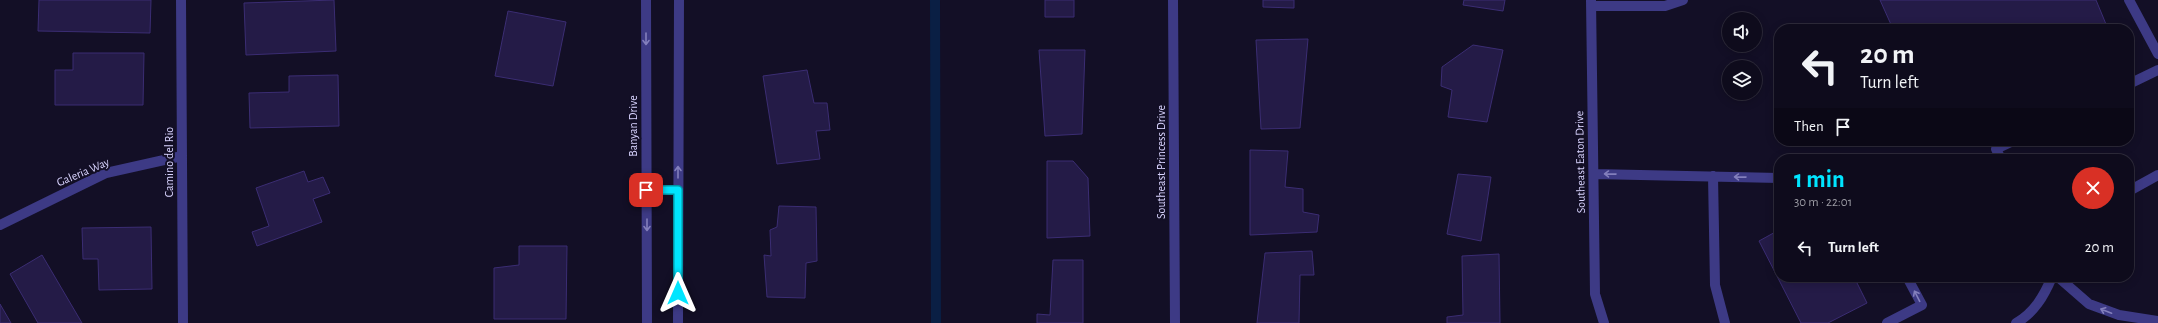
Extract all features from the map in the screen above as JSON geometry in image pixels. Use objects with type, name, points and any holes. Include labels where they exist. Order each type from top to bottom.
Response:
[{"type":"street","name":"Camino del Rio","points":[[181,0],[183,323]]},
{"type":"street","name":"Banyan Drive","points":[[646,0],[647,323]]},
{"type":"street","points":[[678,0],[678,323]]},
{"type":"street","name":"Southeast Princess Drive","points":[[1173,0],[1175,323]]},
{"type":"street","points":[[1591,3],[1665,6],[1683,0]]},
{"type":"street","points":[[2129,0],[2158,54]]},
{"type":"street","name":"Southeast Eaton Drive","points":[[1591,3],[1595,294],[1604,323]]},
{"type":"street","points":[[2134,82],[2158,70]]},
{"type":"street","points":[[1998,154],[1996,149],[2002,146]]},
{"type":"street","name":"Galeria Way","points":[[0,225],[106,173],[182,156]]},
{"type":"street","points":[[1594,174],[1774,178]]},
{"type":"street","points":[[2134,188],[2158,175]]},
{"type":"street","points":[[1713,176],[1715,285],[1725,323]]},
{"type":"street","points":[[646,190],[678,190]]},
{"type":"street","points":[[1887,323],[1922,305],[1910,282]]},
{"type":"street","points":[[2016,323],[2023,319],[2042,299],[2050,282]]},
{"type":"street","points":[[2064,282],[2089,304],[2119,315],[2158,321]]},
{"type":"building","points":[[39,0],[151,0],[150,33],[38,31]]},
{"type":"building","points":[[334,0],[336,51],[246,55],[244,3]]},
{"type":"building","points":[[1045,0],[1074,0],[1074,17],[1045,17]]},
{"type":"building","points":[[1263,0],[1294,0],[1294,8],[1263,7]]},
{"type":"building","points":[[1464,0],[1505,0],[1503,11],[1463,5]]},
{"type":"building","points":[[1880,0],[2096,0],[2106,24],[1891,24]]},
{"type":"building","points":[[508,11],[566,22],[553,86],[495,76]]},
{"type":"building","points":[[1308,39],[1300,128],[1261,129],[1256,40]]},
{"type":"building","points":[[1473,45],[1503,50],[1487,122],[1448,117],[1452,90],[1441,86],[1442,67]]},
{"type":"building","points":[[1039,50],[1085,50],[1082,134],[1045,136]]},
{"type":"building","points":[[73,53],[144,53],[143,105],[55,105],[55,70],[73,70]]},
{"type":"building","points":[[807,70],[814,103],[827,103],[830,130],[816,131],[820,159],[777,164],[763,76]]},
{"type":"building","points":[[338,75],[339,126],[250,128],[249,93],[289,92],[289,76]]},
{"type":"building","points":[[1250,150],[1288,151],[1285,187],[1303,189],[1303,212],[1319,215],[1317,232],[1250,235]]},
{"type":"building","points":[[1047,161],[1073,161],[1088,178],[1090,236],[1047,238]]},
{"type":"building","points":[[304,171],[308,182],[323,177],[330,193],[313,199],[322,222],[257,246],[252,232],[269,226],[256,188]]},
{"type":"building","points":[[1458,174],[1491,177],[1481,241],[1447,234]]},
{"type":"building","points":[[779,206],[816,207],[817,261],[806,263],[805,298],[767,297],[764,255],[771,256],[770,230],[777,227]]},
{"type":"building","points":[[151,227],[152,289],[99,290],[98,259],[83,259],[82,228]]},
{"type":"building","points":[[1774,233],[1774,270],[1759,241]]},
{"type":"building","points":[[519,246],[567,246],[566,319],[494,319],[494,268],[519,265]]},
{"type":"building","points":[[1312,251],[1314,275],[1300,275],[1299,323],[1257,323],[1265,253]]},
{"type":"building","points":[[1499,254],[1500,323],[1447,323],[1447,317],[1463,315],[1462,256]]},
{"type":"building","points":[[42,255],[82,323],[38,323],[10,274]]},
{"type":"building","points":[[1053,260],[1083,260],[1083,323],[1037,323],[1037,314],[1050,315]]},
{"type":"building","points":[[1780,282],[1856,282],[1867,303],[1828,323],[1801,323]]},
{"type":"building","points":[[0,304],[11,323],[0,323]]},
{"type":"waterway","points":[[935,0],[936,323]]},
{"type":"route","points":[[646,190],[678,190],[678,293]]}]
